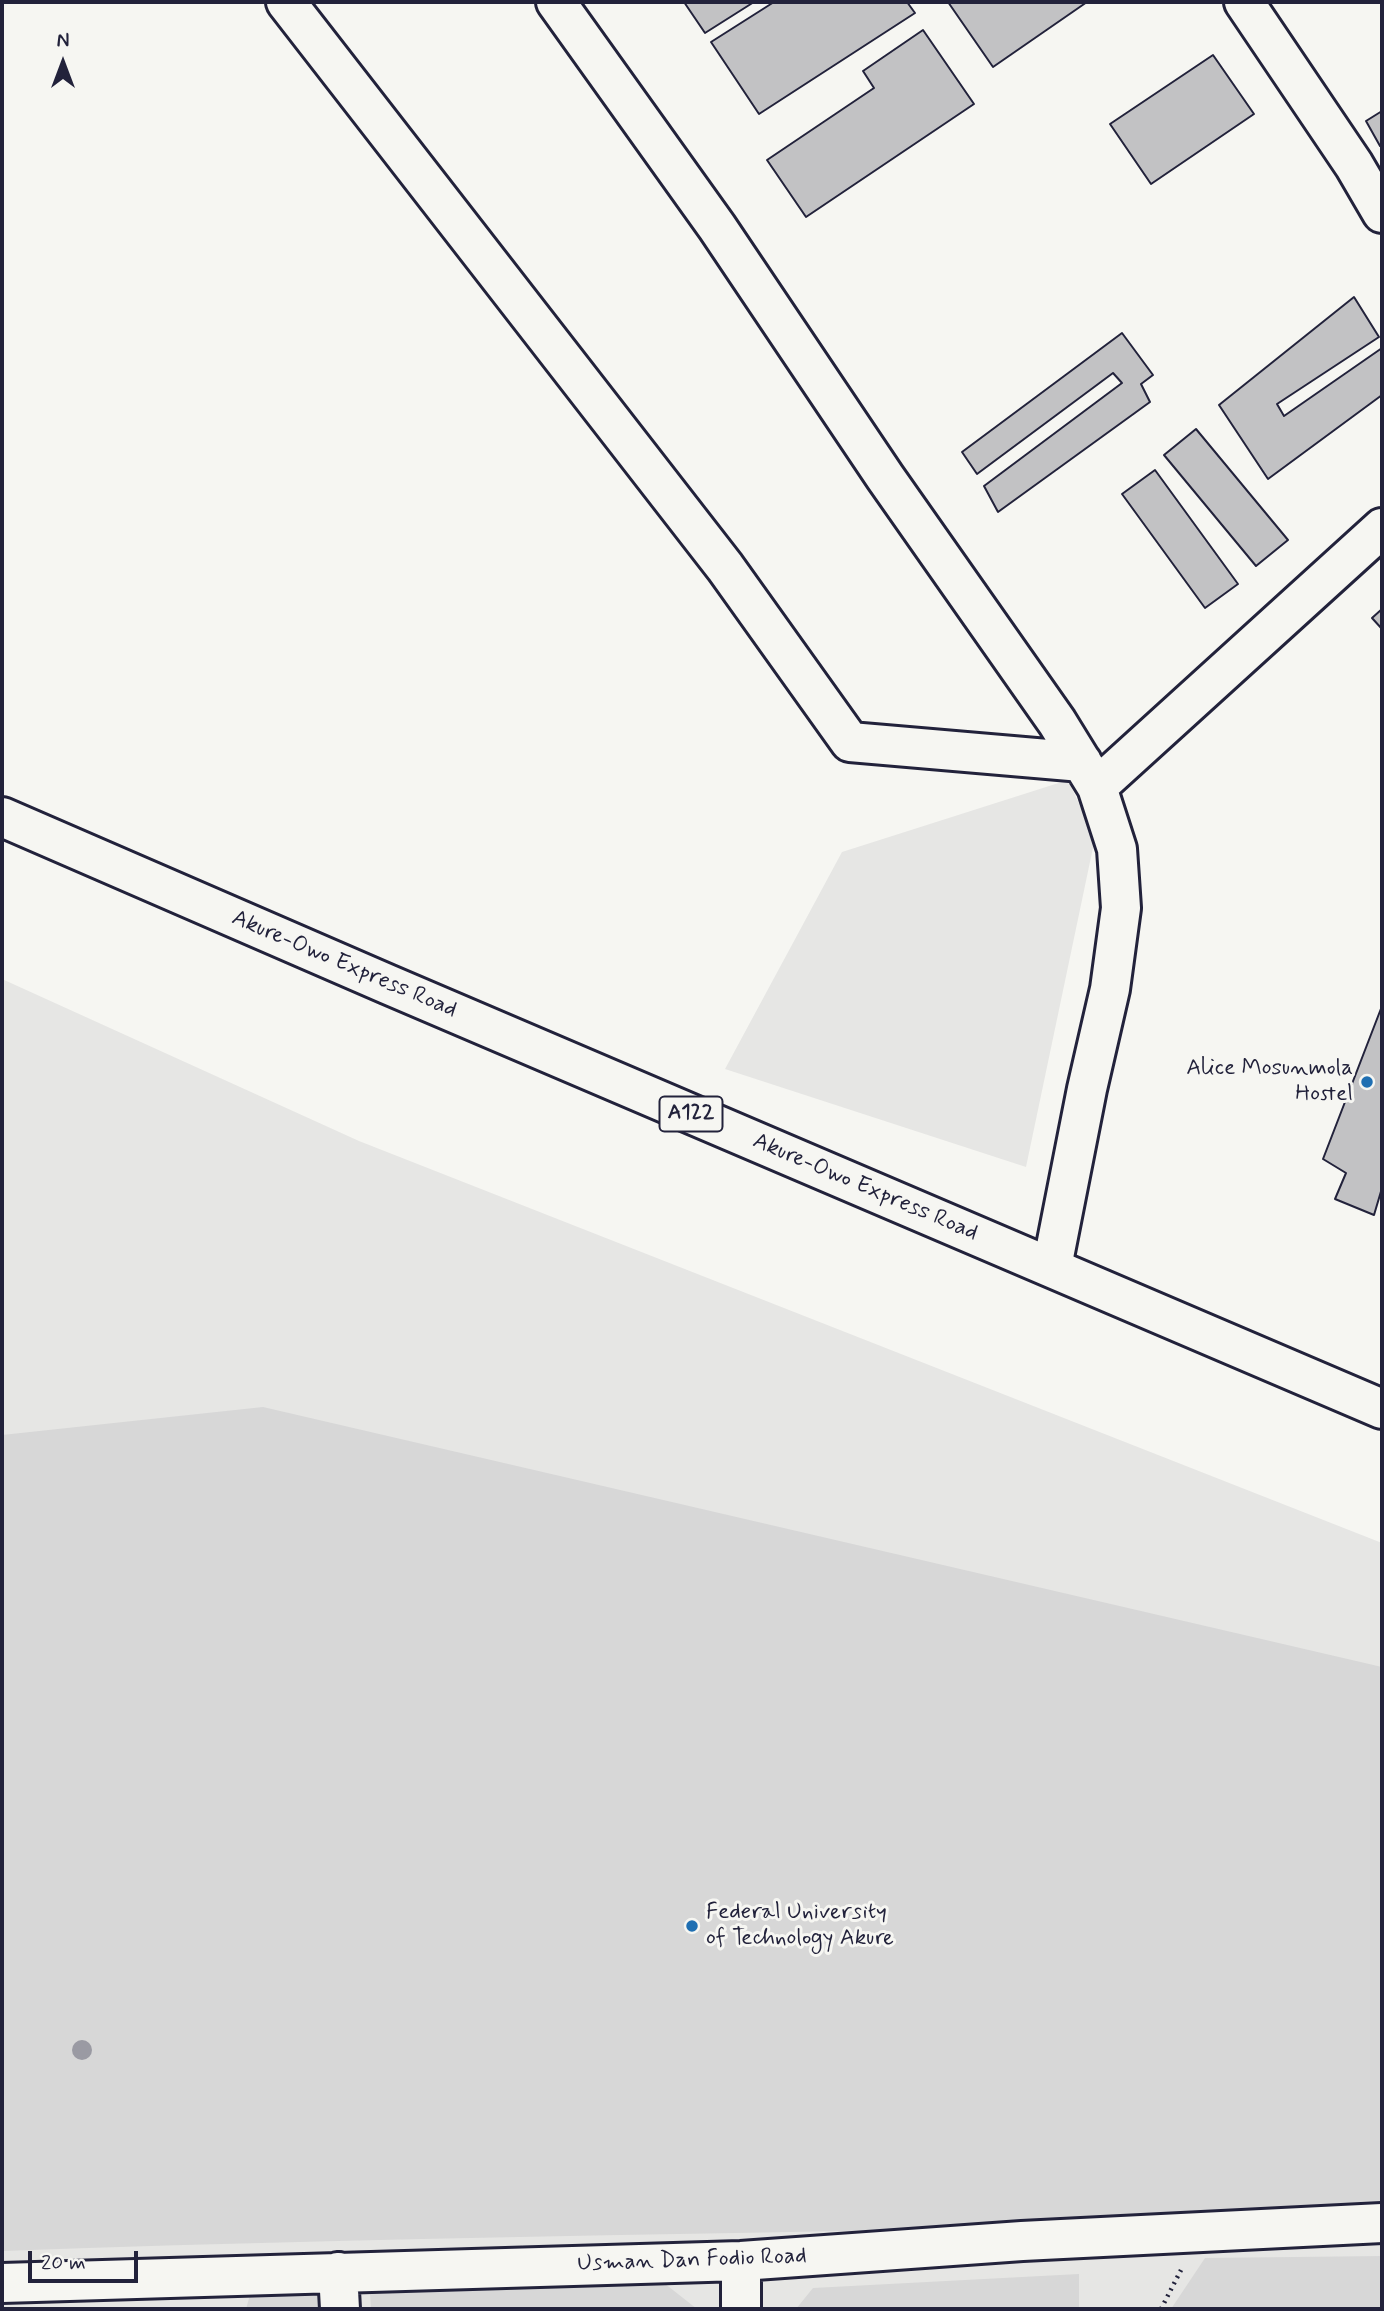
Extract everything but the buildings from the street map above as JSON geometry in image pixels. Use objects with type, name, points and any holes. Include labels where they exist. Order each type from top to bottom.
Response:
[{"type":"main road","points":[[286,2],[725,567],[850,742],[1090,774],[1382,528]]},
{"type":"main road","points":[[556,2],[717,227],[1090,774],[1117,849],[1121,908],[1110,989],[1087,1089],[1052,1268]]},
{"type":"main road","points":[[1244,2],[1354,165],[1382,213]]},
{"type":"main road","name":"Akure-Owo Express Road","points":[[2,817],[1382,1409]]},
{"type":"main road","name":"Usman Dan Fodio Road","points":[[2,2283],[339,2291],[1021,2241],[1382,2223]]},
{"type":"main road","points":[[741,2261],[741,2309]]},
{"type":"shaded area","points":[[1068,780],[1095,838],[1026,1167],[725,1069],[842,852]]},
{"type":"shaded area","name":"Federal University of Technology Akure","points":[[2,979],[359,1141],[1382,1543],[1382,2309],[2,2309]]},
{"type":"shaded area","name":"Federal University of Technology Akure","points":[[263,1407],[1382,1667],[1382,2218],[2,2251],[2,1435]]},
{"type":"shaded area","points":[[1382,2256],[1382,2309],[1171,2309],[1205,2258]]},
{"type":"shaded area","points":[[1079,2274],[1079,2309],[796,2309],[813,2288]]},
{"type":"shaded area","points":[[664,2283],[697,2309],[371,2309],[370,2293]]},
{"type":"shaded area","points":[[252,2288],[320,2288],[322,2309],[246,2309]]},
{"type":"place","name":"Alice Mosunmola Hostel","points":[[1367,1082]]},
{"type":"place","name":"Federal University of Technology Akure","points":[[692,1926]]}]
